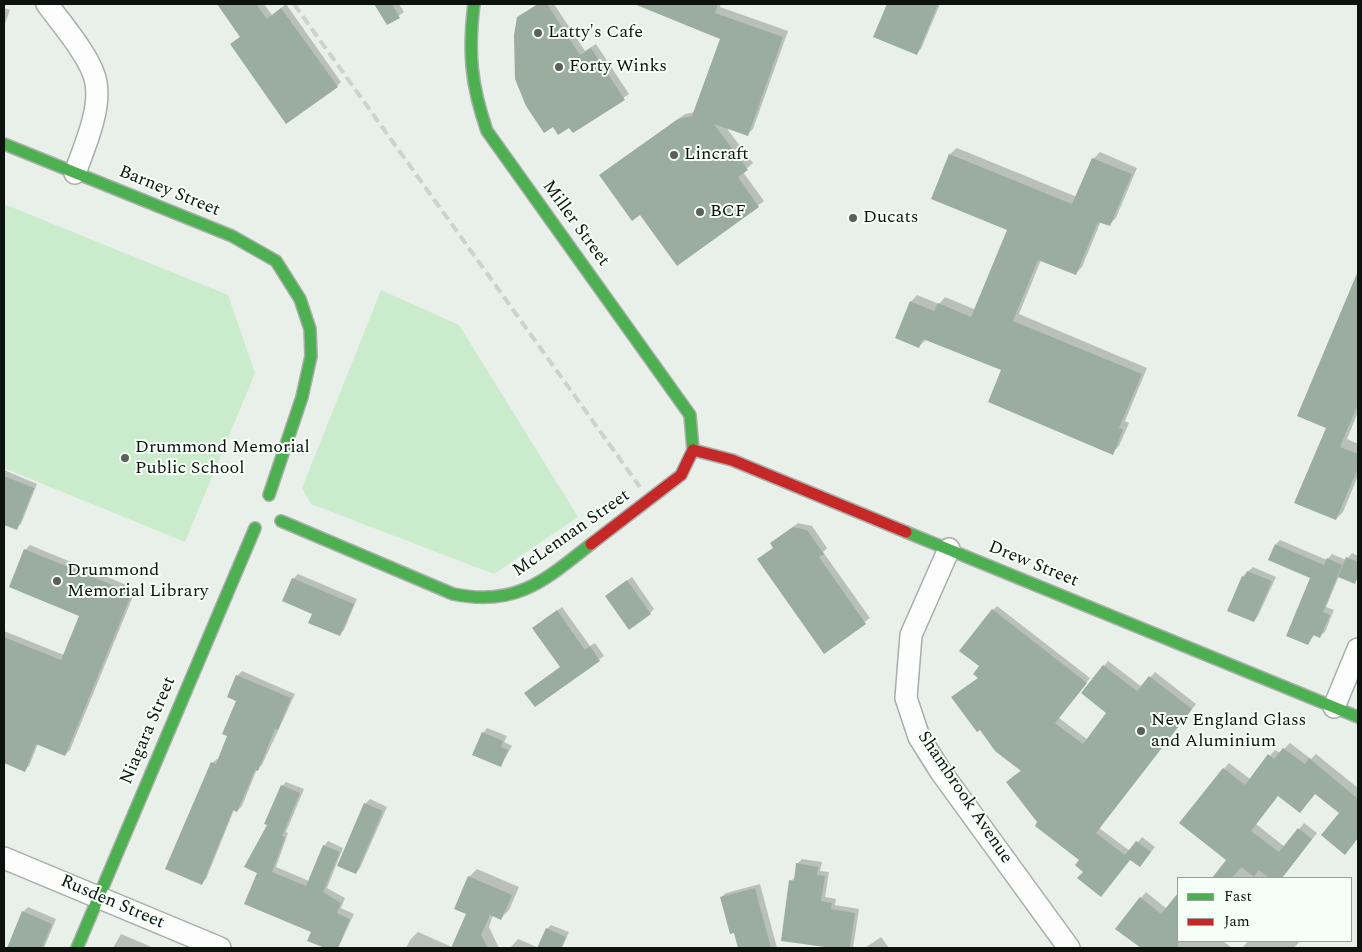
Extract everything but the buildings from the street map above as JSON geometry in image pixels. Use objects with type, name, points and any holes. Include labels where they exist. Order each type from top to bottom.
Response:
[{"type":"street","points":[[47,4],[84,54],[96,82],[93,122],[75,173]]},
{"type":"street","name":"Miller Street","points":[[474,4],[469,36],[469,68],[475,100],[487,132],[690,415],[693,450]]},
{"type":"street","name":"Barney Street","points":[[4,144],[232,236],[276,261],[300,299],[310,329],[310,356],[302,397],[268,496]]},
{"type":"street","name":"McLennan Street","points":[[269,527],[453,594],[482,600],[503,598],[525,591],[659,494],[681,475],[693,450]]},
{"type":"street","name":"Drew Street","points":[[693,450],[732,460],[1358,718]]},
{"type":"street","points":[[247,517],[269,527],[283,514],[281,505],[276,499],[268,496],[255,498]]},
{"type":"street","name":"Niagara Street","points":[[77,948],[240,560],[269,527]]},
{"type":"street","name":"Shambrook Avenue","points":[[948,549],[911,635],[906,698],[919,737],[942,772],[1069,948]]},
{"type":"street","points":[[1334,707],[1358,649]]},
{"type":"street","name":"Rusden Street","points":[[4,858],[220,948]]},
{"type":"green space","points":[[4,204],[228,295],[255,373],[185,542],[4,468]]},
{"type":"green space","points":[[381,290],[459,325],[578,517],[494,574],[311,504],[302,488]]},
{"type":"railway","points":[[294,4],[640,487]]},
{"type":"traffic: fast","points":[[474,4],[471,38],[472,68],[477,98],[487,131],[690,415],[693,450]]},
{"type":"traffic: fast","points":[[4,144],[232,236],[276,261],[300,299],[310,329],[311,356],[302,397],[269,495]]},
{"type":"traffic: fast","points":[[281,521],[453,594],[475,597],[495,597],[512,594],[528,588],[543,580],[591,544]]},
{"type":"traffic: fast","points":[[77,948],[255,528]]},
{"type":"traffic: fast","points":[[906,532],[1358,717]]},
{"type":"traffic: jam","points":[[693,450],[732,460],[906,532]]},
{"type":"traffic: jam","points":[[591,544],[681,475],[693,450]]},
{"type":"place","name":"Latty's Cafe","points":[[538,33]]},
{"type":"place","name":"Forty Winks","points":[[559,67]]},
{"type":"place","name":"Lincraft","points":[[674,155]]},
{"type":"place","name":"BCF","points":[[700,212]]},
{"type":"place","name":"Ducats","points":[[853,218]]},
{"type":"place","name":"Drummond Memorial Public School","points":[[125,458]]},
{"type":"place","name":"Drummond Memorial Library","points":[[57,581]]},
{"type":"place","name":"New England Glass and Aluminium","points":[[1141,731]]}]
